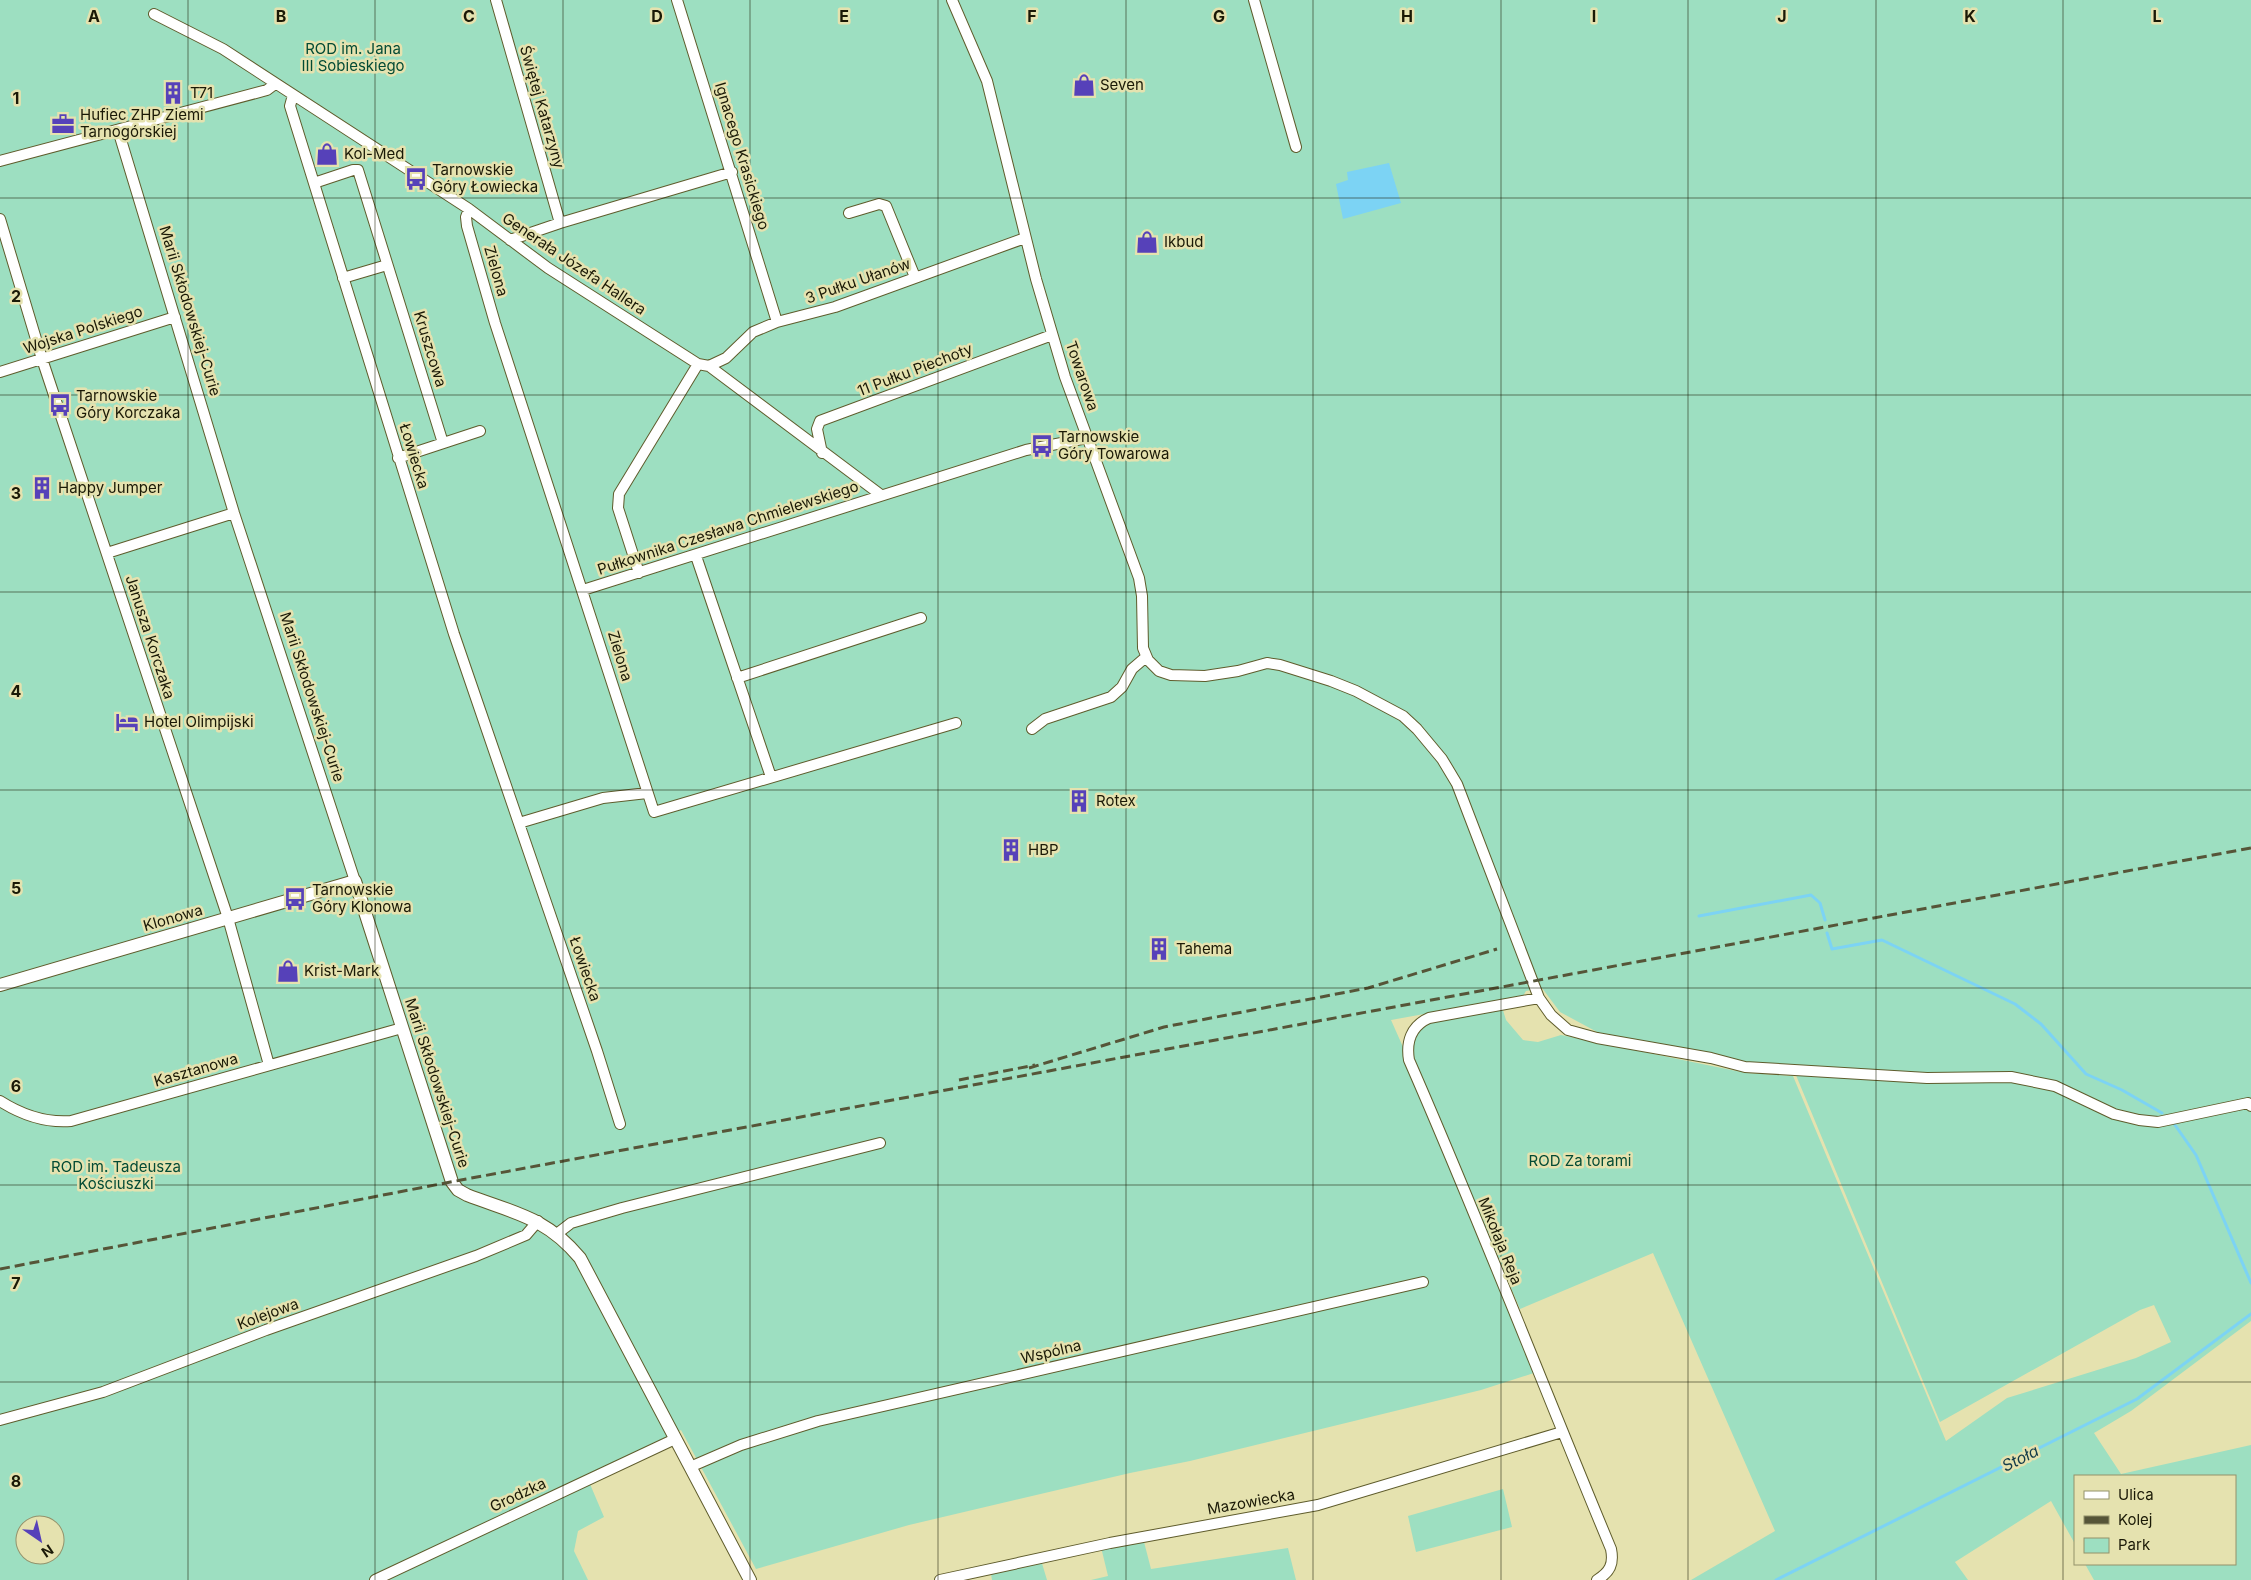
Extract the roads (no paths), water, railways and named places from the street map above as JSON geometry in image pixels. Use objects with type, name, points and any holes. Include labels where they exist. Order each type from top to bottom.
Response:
[{"type":"street","name":"Świętej Katarzyny","points":[[496,0],[560,222]]},
{"type":"street","name":"Ignacego Krasickiego","points":[[677,0],[732,172],[777,322]]},
{"type":"street","name":"Towarowa","points":[[952,0],[987,81],[1025,238],[1065,378],[1139,578],[1142,596],[1143,648],[1146,657]]},
{"type":"street","points":[[1254,0],[1296,147]]},
{"type":"street","name":"Generała Józefa Hallera","points":[[154,14],[223,49],[469,209],[556,273],[698,364],[709,366],[822,453],[878,492]]},
{"type":"street","points":[[0,161],[266,90],[275,84]]},
{"type":"street","name":"Łowiecka","points":[[293,95],[290,106],[398,458],[454,634],[620,1124]]},
{"type":"street","name":"Marii Skłodowskiej-Curie","points":[[118,130],[234,513],[452,1182],[458,1190],[467,1195],[538,1221]]},
{"type":"street","name":"Kruszcowa","points":[[314,183],[358,170],[443,443]]},
{"type":"street","points":[[510,240],[560,222],[732,172]]},
{"type":"street","points":[[849,213],[880,204],[886,206],[915,277]]},
{"type":"street","name":"Zielona","points":[[469,209],[466,217],[467,226],[495,323],[654,812],[956,723]]},
{"type":"street","name":"Janusza Korczaka","points":[[0,219],[42,359],[228,918],[269,1065]]},
{"type":"street","name":"3 Pułku Ułanów","points":[[709,366],[726,358],[753,332],[777,322],[835,307],[1025,238]]},
{"type":"street","points":[[343,278],[388,264]]},
{"type":"street","name":"Wojska Polskiego","points":[[0,372],[175,317]]},
{"type":"street","name":"11 Pułku Piechoty","points":[[822,453],[817,429],[820,421],[1052,335]]},
{"type":"street","points":[[639,573],[618,508],[619,494],[698,364]]},
{"type":"street","points":[[398,458],[480,431]]},
{"type":"street","points":[[878,492],[1026,450],[1088,438]]},
{"type":"street","name":"Pułkownika Czesława Chmielewskiego","points":[[583,590],[696,556],[878,492]]},
{"type":"street","points":[[107,553],[234,513]]},
{"type":"street","points":[[696,556],[771,777]]},
{"type":"street","points":[[737,678],[921,618]]},
{"type":"street","points":[[1032,729],[1045,719],[1111,697],[1122,687],[1132,668],[1146,657],[1156,669],[1171,675],[1222,674],[1267,663],[1330,680],[1406,719],[1431,744],[1456,784],[1539,998],[1551,1015],[1568,1030],[1597,1038],[1711,1058],[1745,1067],[1927,1078],[2010,1077],[2054,1086],[2114,1114],[2139,1120],[2158,1122],[2248,1103],[2251,1106]]},
{"type":"street","points":[[519,823],[603,798],[647,793]]},
{"type":"street","name":"Klonowa","points":[[0,985],[355,881]]},
{"type":"street","name":"Mikołaja Reja","points":[[1539,998],[1420,1022],[1408,1042],[1407,1051],[1409,1060],[1454,1162],[1613,1557],[1611,1568],[1597,1580]]},
{"type":"street","name":"Kasztanowa","points":[[0,1101],[23,1114],[60,1122],[71,1121],[402,1028]]},
{"type":"street","points":[[558,1234],[571,1224],[622,1208],[880,1143]]},
{"type":"street","points":[[538,1221],[558,1234],[580,1258],[750,1580]]},
{"type":"street","name":"Kolejowa","points":[[0,1420],[103,1392],[276,1327],[476,1256],[526,1235],[538,1221]]},
{"type":"street","name":"Wspólna","points":[[690,1467],[741,1445],[818,1421],[1423,1282]]},
{"type":"street","name":"Mazowiecka","points":[[940,1580],[1110,1543],[1318,1505],[1562,1432]]},
{"type":"street","name":"Grodzka","points":[[375,1580],[675,1439]]},
{"type":"water","points":[[1389,163],[1401,203],[1343,219],[1336,184],[1348,180],[1347,172]]},
{"type":"waterway","points":[[1699,916],[1811,895],[1820,903],[1825,920]]},
{"type":"waterway","points":[[1827,933],[1832,949],[1882,940],[2015,1004],[2041,1024],[2086,1074],[2122,1090],[2162,1113]]},
{"type":"waterway","points":[[2175,1125],[2196,1155],[2251,1283]]},
{"type":"waterway","name":"Stoła","points":[[1776,1580],[2137,1399],[2251,1314]]},
{"type":"railway","points":[[0,1269],[461,1180],[2251,848]]},
{"type":"railway","points":[[1029,1068],[1164,1027],[1368,988],[1497,949]]},
{"type":"railway","points":[[959,1080],[1035,1065]]},
{"type":"place","name":"Seven","points":[[1084,85]]},
{"type":"place","name":"T71","points":[[173,93]]},
{"type":"place","name":"Hufiec ZHP Ziemi Tarnogórskiej","points":[[63,124]]},
{"type":"place","name":"Kol-Med","points":[[327,154]]},
{"type":"place","name":"Tarnowskie Góry Łowiecka","points":[[416,179]]},
{"type":"place","name":"Ikbud","points":[[1147,242]]},
{"type":"place","name":"Tarnowskie Góry Korczaka","points":[[60,405]]},
{"type":"place","name":"Tarnowskie Góry Towarowa","points":[[1042,446]]},
{"type":"place","name":"Happy Jumper","points":[[42,488]]},
{"type":"place","name":"Hotel Olimpijski","points":[[127,722]]},
{"type":"place","name":"Rotex","points":[[1079,801]]},
{"type":"place","name":"HBP","points":[[1011,850]]},
{"type":"place","name":"Tarnowskie Góry Klonowa","points":[[295,899]]},
{"type":"place","name":"Tahema","points":[[1159,949]]},
{"type":"place","name":"Krist-Mark","points":[[288,971]]},
{"type":"park label","name":"ROD im. Jana III Sobieskiego","points":[[353,58]]},
{"type":"park label","name":"ROD Za torami","points":[[1580,1161]]},
{"type":"park label","name":"ROD im. Tadeusza Kościuszki","points":[[116,1176]]}]
